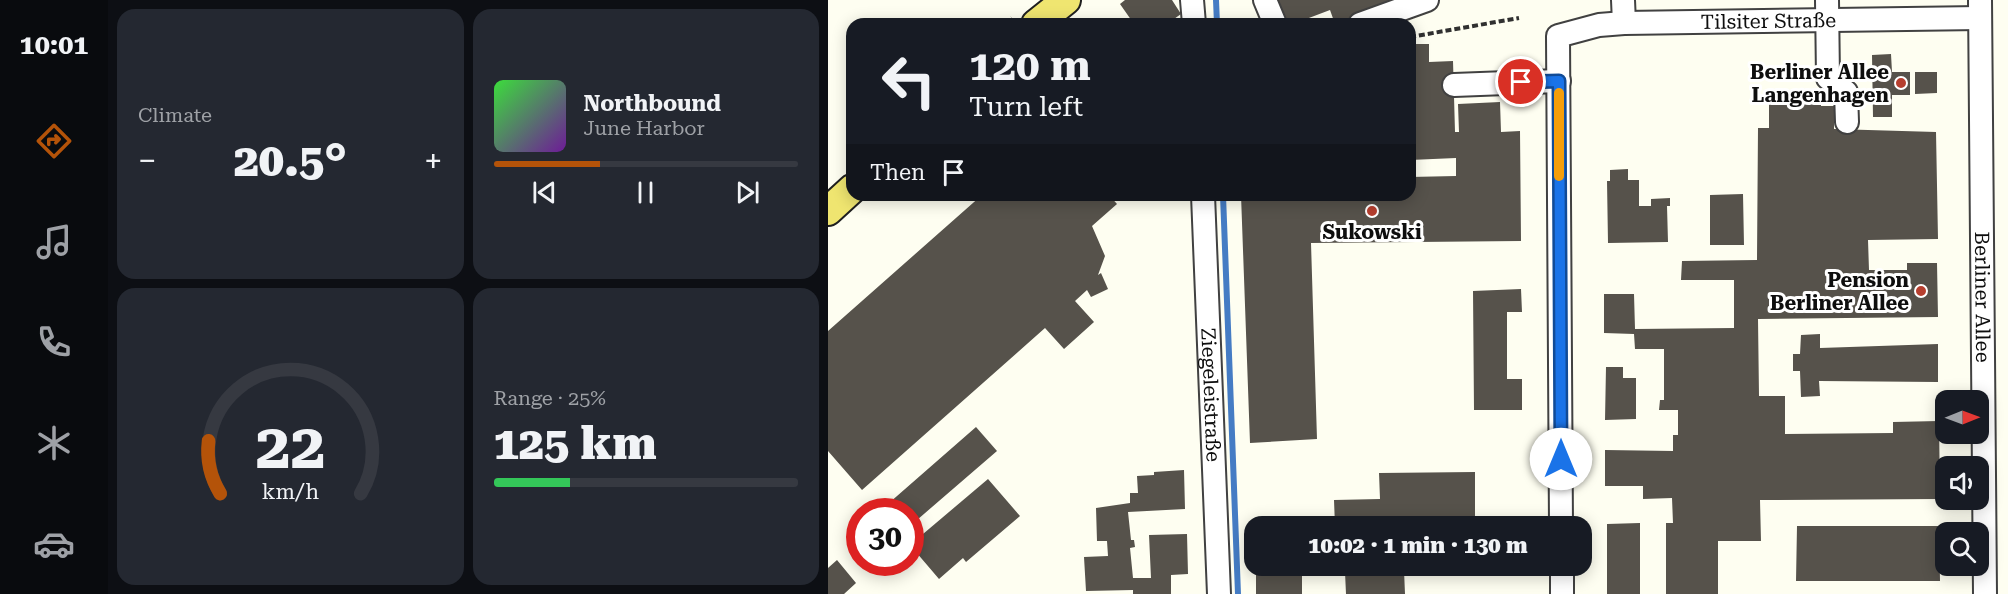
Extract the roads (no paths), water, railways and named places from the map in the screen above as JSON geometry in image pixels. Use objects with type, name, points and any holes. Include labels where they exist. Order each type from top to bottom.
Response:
[{"type":"main road","points":[[1044,18],[1066,0]]},
{"type":"main road","points":[[828,211],[846,194]]},
{"type":"street","points":[[1192,0],[1194,18]]},
{"type":"street","points":[[1264,0],[1272,18]]},
{"type":"street","points":[[1377,18],[1427,0]]},
{"type":"street","points":[[1623,0],[1624,23]]},
{"type":"street","name":"Tilsiter Straße","points":[[1559,81],[1558,36],[1599,25],[1827,10],[1980,9]]},
{"type":"street","name":"Berliner Allee","points":[[1980,9],[1985,594]]},
{"type":"street","points":[[1827,10],[1828,78],[1846,92],[1846,122]]},
{"type":"street","points":[[1454,85],[1559,81],[1562,516]]},
{"type":"street","name":"Ziegeleistraße","points":[[1203,201],[1219,594]]},
{"type":"street","points":[[1562,576],[1562,594]]},
{"type":"waterway","points":[[1216,0],[1217,18]]},
{"type":"waterway","points":[[1223,201],[1238,594]]},
{"type":"place","name":"Berliner Allee Langenhagen","points":[[1901,83]]},
{"type":"place","name":"Sukowski","points":[[1372,211]]},
{"type":"place","name":"Pension Berliner Allee","points":[[1921,291]]}]
